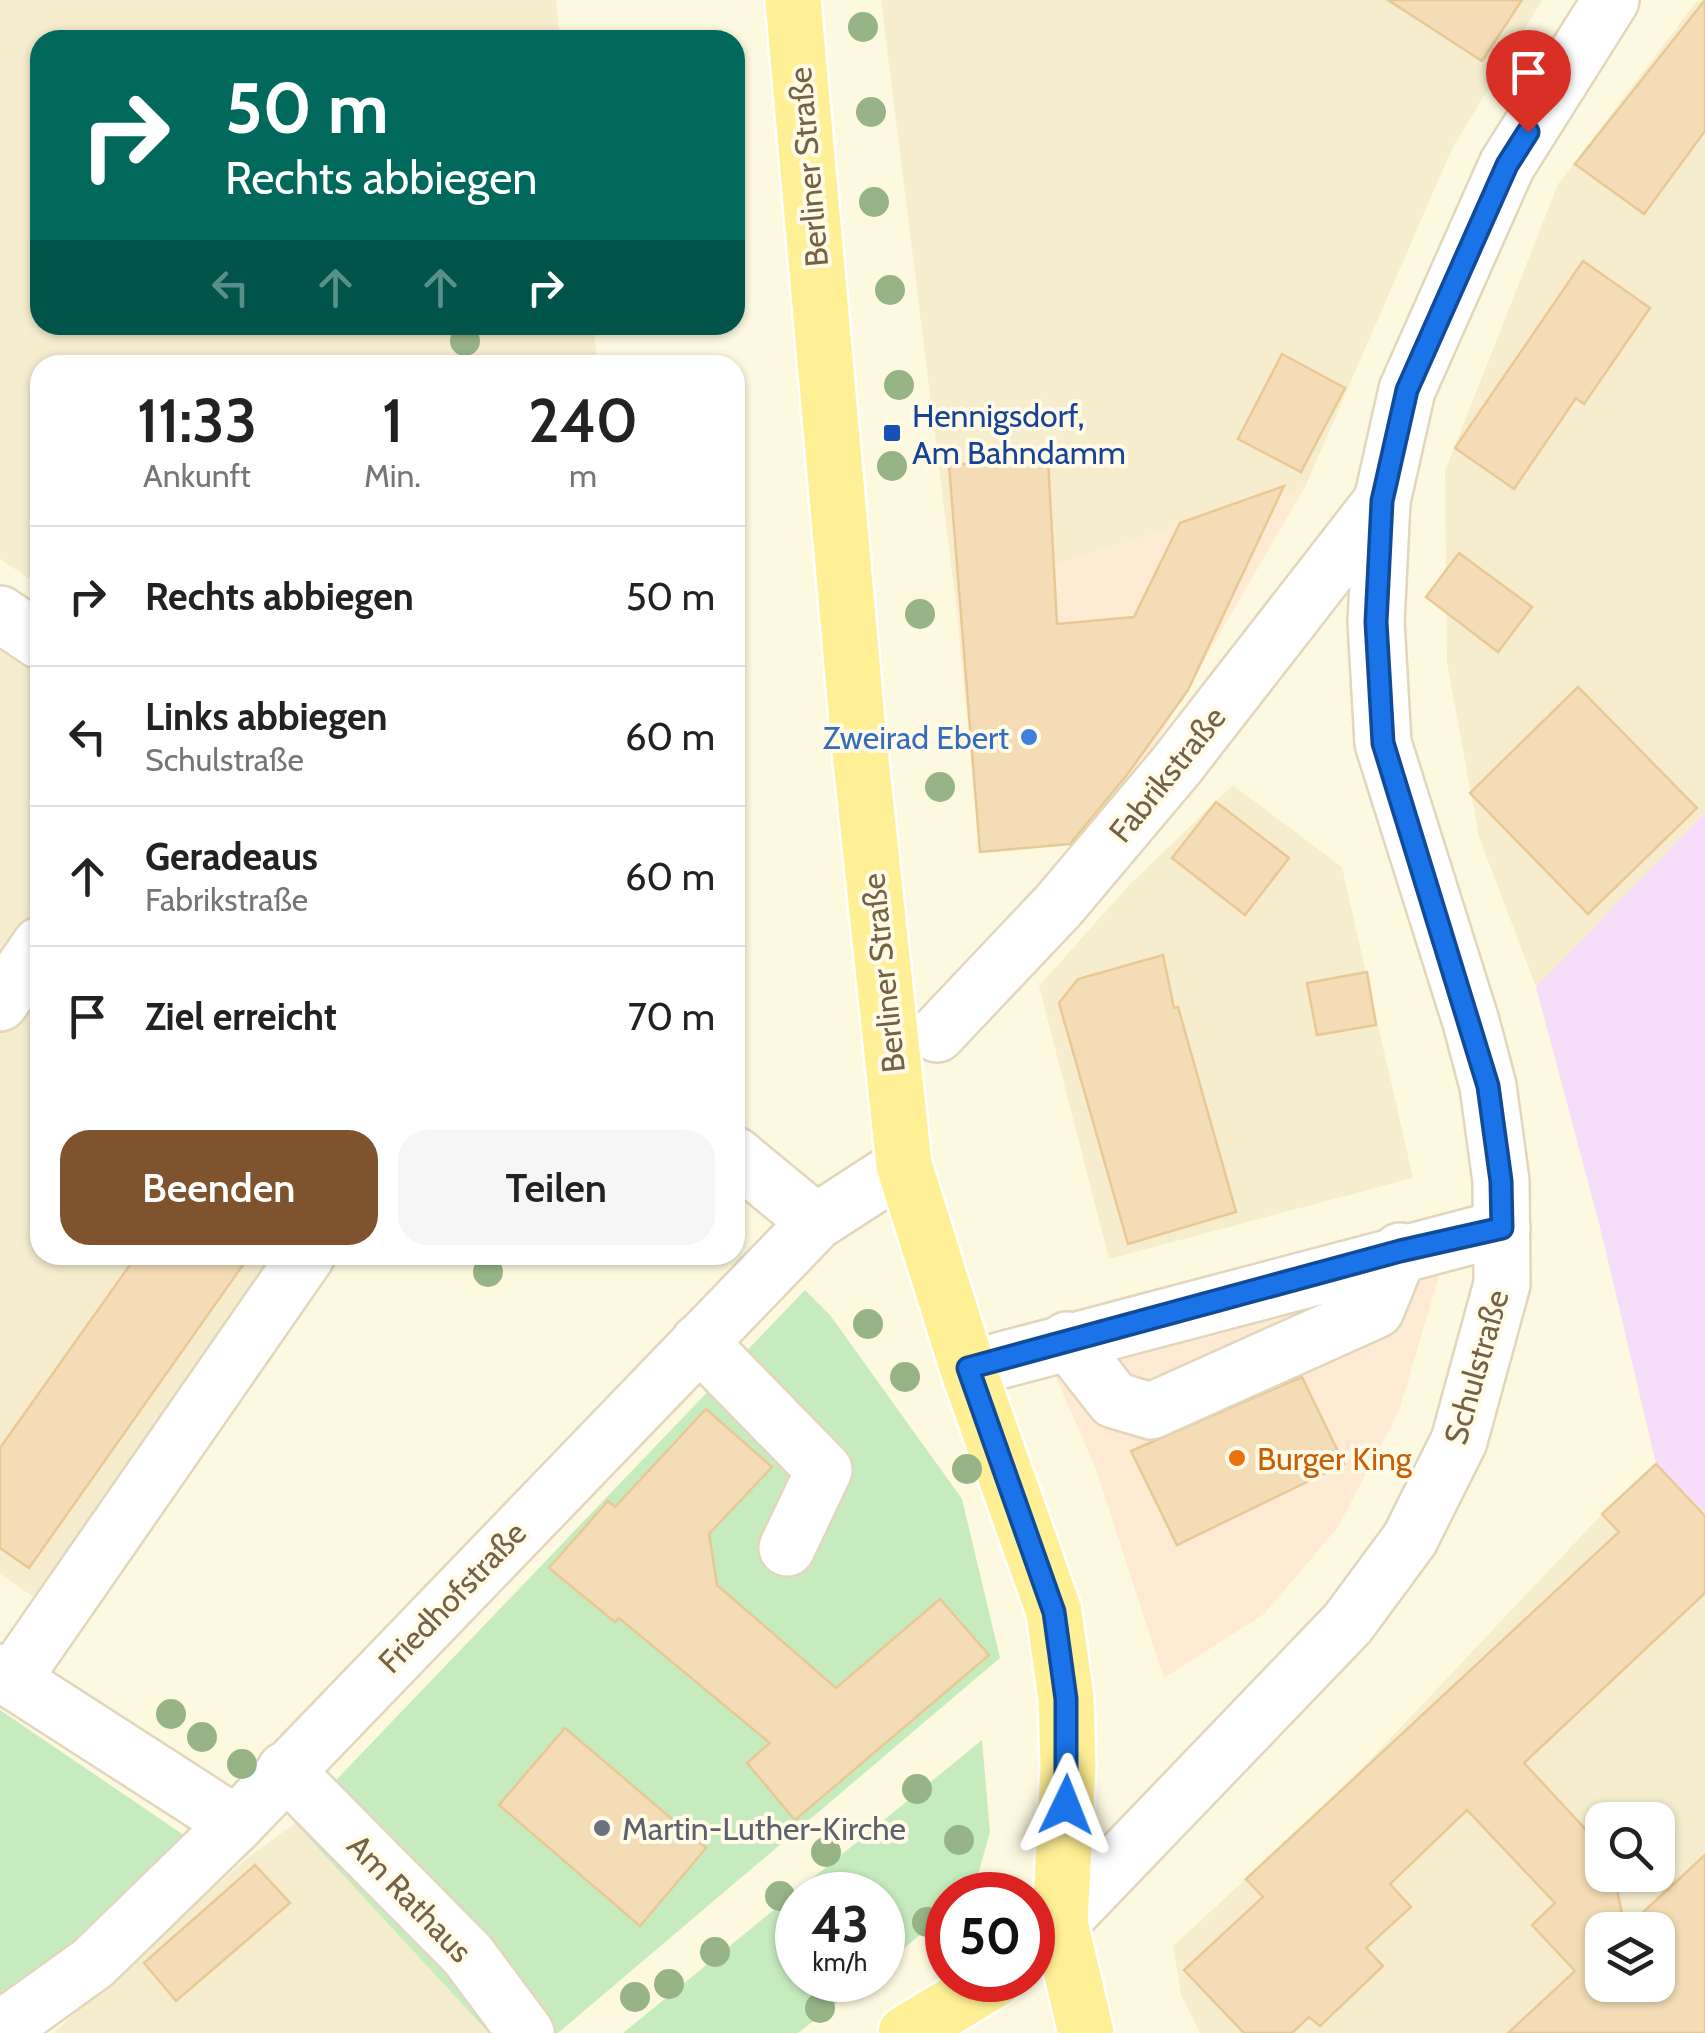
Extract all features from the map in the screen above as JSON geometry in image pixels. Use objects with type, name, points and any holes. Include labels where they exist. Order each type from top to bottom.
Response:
[{"type":"main road","name":"Berliner Straße","points":[[793,0],[858,732],[904,1165],[968,1368],[1054,1612],[1066,1699],[1068,1766],[1054,1872]]},
{"type":"main road","name":"Berliner Straße","points":[[1055,1958],[1086,2033]]},
{"type":"main road","points":[[906,2033],[957,2002]]},
{"type":"street","name":"Fabrikstraße","points":[[1383,743],[1376,622],[1382,501],[1407,390],[1507,165],[1611,0]]},
{"type":"street","name":"Fabrikstraße","points":[[937,1034],[1059,905],[1176,766],[1382,501]]},
{"type":"street","points":[[0,614],[30,635]]},
{"type":"street","name":"Schulstraße","points":[[1055,1927],[1348,1623],[1410,1539],[1459,1441],[1502,1284],[1501,1181],[1488,1086],[1383,743]]},
{"type":"street","points":[[0,1003],[30,960]]},
{"type":"street","points":[[745,1163],[816,1222]]},
{"type":"street","name":"Friedhofstraße","points":[[0,2030],[93,1963],[236,1824],[816,1222],[904,1165]]},
{"type":"street","points":[[968,1368],[1400,1251],[1502,1228]]},
{"type":"street","points":[[1067,1340],[1114,1400],[1151,1411],[1376,1310],[1400,1251]]},
{"type":"street","points":[[236,1824],[6,1676],[301,1265]]},
{"type":"street","points":[[699,1342],[824,1470],[787,1548]]},
{"type":"street","name":"Am Rathaus","points":[[285,1770],[468,1955],[526,2033]]},
{"type":"shaded area","points":[[0,0],[556,0],[559,30],[30,30],[30,335],[594,335],[597,355],[30,355],[30,579],[0,559]]},
{"type":"shaded area","points":[[881,0],[1542,0],[1452,149],[1305,487],[955,596]]},
{"type":"shaded area","points":[[1705,0],[1705,813],[1536,987],[1479,837],[1447,663],[1445,471],[1558,184],[1697,1]]},
{"type":"shaded area","points":[[1305,487],[1099,841],[980,852],[955,596]]},
{"type":"shaded area","points":[[0,649],[30,670],[30,1265],[266,1265],[41,1602],[0,1574]]},
{"type":"shaded area","points":[[1233,785],[1342,867],[1413,1178],[1109,1259],[1039,986],[1129,885]]},
{"type":"shaded area","points":[[1705,813],[1705,1512],[1656,1464],[1601,1231],[1536,987]]},
{"type":"shaded area","points":[[1426,1221],[1438,1279],[1399,1411],[1338,1527],[1264,1614],[1164,1678],[1095,1467],[1033,1325]]},
{"type":"shaded area","points":[[1656,1464],[1705,1512],[1705,2033],[1200,2033],[1181,1995],[1173,1946],[1338,1794],[1602,1514]]},
{"type":"shaded area","points":[[295,1823],[489,2033],[53,2033],[245,1860]]},
{"type":"green space","points":[[805,1290],[830,1315],[962,1499],[1000,1658],[558,2033],[489,2033],[295,1823]]},
{"type":"green space","points":[[0,1710],[191,1840],[0,2004]]},
{"type":"green space","points":[[982,1740],[990,1832],[979,1872],[925,1872],[925,1931],[905,1947],[905,1872],[820,1872]]},
{"type":"green space","points":[[775,1909],[775,2002],[838,2002],[798,2033],[623,2033]]},
{"type":"building","points":[[1388,0],[1522,0],[1482,61]]},
{"type":"building","points":[[1705,0],[1705,131],[1644,214],[1575,164]]},
{"type":"building","points":[[1583,261],[1650,308],[1584,404],[1576,398],[1514,489],[1455,448]]},
{"type":"building","points":[[1282,354],[1345,388],[1301,472],[1238,439]]},
{"type":"building","points":[[1048,459],[1057,624],[1134,617],[1180,523],[1284,486],[1188,690],[1126,776],[1070,844],[980,852],[949,465]]},
{"type":"building","points":[[1459,553],[1532,607],[1498,652],[1426,597]]},
{"type":"building","points":[[1578,687],[1697,808],[1588,914],[1470,793]]},
{"type":"building","points":[[1216,802],[1289,858],[1245,915],[1172,858]]},
{"type":"building","points":[[1163,955],[1174,1008],[1178,1007],[1236,1212],[1128,1244],[1059,1003],[1078,979]]},
{"type":"building","points":[[1367,972],[1376,1025],[1317,1035],[1307,983]]},
{"type":"building","points":[[130,1265],[243,1265],[29,1568],[0,1548],[0,1448]]},
{"type":"building","name":"Burger King","points":[[1302,1377],[1344,1464],[1177,1545],[1131,1451]]},
{"type":"building","points":[[706,1409],[772,1467],[709,1534],[717,1585],[836,1688],[940,1599],[989,1655],[795,1820],[747,1763],[770,1743],[619,1618],[615,1622],[549,1568],[608,1501],[615,1507]]},
{"type":"building","points":[[1656,1464],[1705,1516],[1705,1593],[1524,1763],[1585,1829],[1585,1892],[1617,1892],[1622,1912],[1585,1912],[1585,2002],[1675,2002],[1675,1912],[1643,1912],[1665,1892],[1675,1892],[1675,1883],[1705,1855],[1705,2033],[1508,2033],[1575,1971],[1532,1925],[1555,1903],[1467,1810],[1390,1884],[1411,1907],[1366,1948],[1383,1966],[1320,2026],[1309,2017],[1292,2033],[1244,2033],[1184,1970],[1263,1897],[1246,1879],[1619,1532],[1602,1514]]},
{"type":"building","name":"Martin-Luther-Kirche","points":[[565,1728],[706,1848],[640,1926],[499,1805]]},
{"type":"building","points":[[255,1865],[290,1903],[176,2001],[144,1963]]},
{"type":"place","name":"Hennigsdorf, Am Bahndamm","points":[[892,433]]},
{"type":"place","name":"Zweirad Ebert","points":[[1029,737]]},
{"type":"place","name":"Burger King","points":[[1237,1458]]},
{"type":"place","name":"Martin-Luther-Kirche","points":[[602,1828]]},
{"type":"route","points":[[1066,1805],[1066,1699],[1054,1612],[968,1368],[1400,1251],[1502,1228],[1501,1181],[1488,1086],[1383,743],[1376,622],[1382,501],[1407,390],[1507,165],[1528,132]]}]
